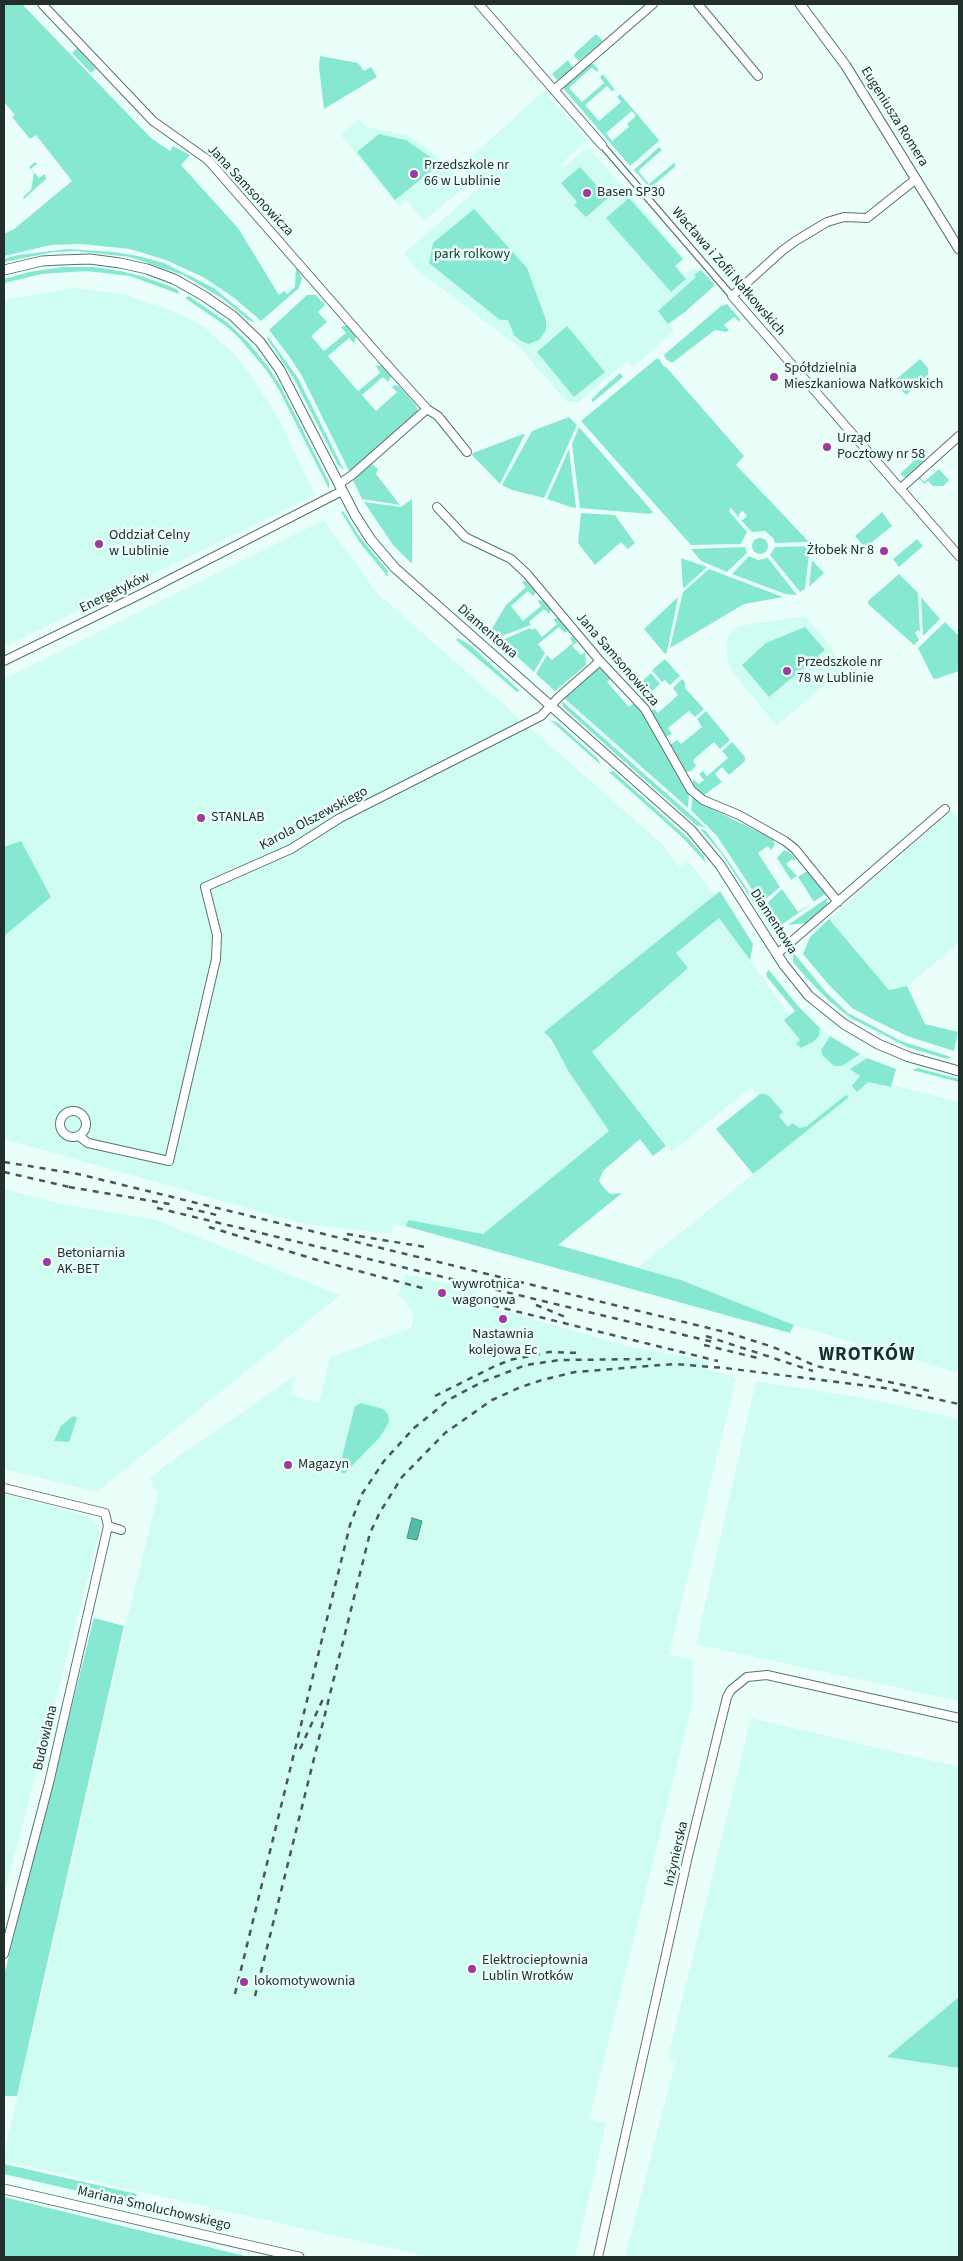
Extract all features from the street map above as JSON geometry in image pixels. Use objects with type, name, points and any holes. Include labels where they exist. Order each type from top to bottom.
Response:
[{"type":"street","name":"Jana Samsonowicza","points":[[42,4],[154,121],[208,160],[428,410],[438,416],[468,452]]},
{"type":"street","name":"Wacława i Zofii Nałkowskich","points":[[479,4],[959,556]]},
{"type":"street","points":[[554,90],[653,4]]},
{"type":"street","points":[[698,4],[758,76]]},
{"type":"street","name":"Eugeniusza Romera","points":[[800,4],[838,54],[959,249]]},
{"type":"street","points":[[732,296],[768,263],[797,240],[827,222],[844,217],[867,218],[906,185],[916,179]]},
{"type":"street","name":"Diamentowa","points":[[4,270],[42,261],[90,259],[120,263],[168,277],[204,296],[233,316],[267,351],[287,382],[363,529],[395,568],[702,842],[720,865],[797,983],[809,996],[864,1037],[908,1057],[959,1071]]},
{"type":"street","name":"Energetyków","points":[[4,661],[146,592],[341,488],[428,410]]},
{"type":"street","points":[[900,488],[959,436]]},
{"type":"street","name":"Jana Samsonowicza","points":[[437,507],[465,537],[511,559],[527,574],[600,660],[645,709],[691,790],[703,800],[739,815],[784,841],[795,850],[838,902]]},
{"type":"street","points":[[550,706],[600,660]]},
{"type":"street","name":"Karola Olszewskiego","points":[[79,1136],[88,1143],[169,1161],[216,959],[217,935],[205,887],[291,849],[340,818],[541,716],[550,706]]},
{"type":"street","points":[[777,954],[945,808]]},
{"type":"street","points":[[4,1488],[105,1513],[108,1526],[121,1530]]},
{"type":"street","name":"Budowlana","points":[[4,1954],[49,1783],[108,1526]]},
{"type":"street","name":"Inżynierska","points":[[598,2257],[688,1856],[731,1690],[747,1677],[768,1675],[959,1718]]},
{"type":"street","name":"Mariana Smoluchowskiego","points":[[4,2189],[299,2257]]},
{"type":"shaded area","points":[[544,91],[587,140],[560,165],[563,168],[588,147],[685,258],[677,265],[684,274],[694,268],[712,289],[668,324],[674,331],[633,367],[627,361],[579,402],[567,402],[520,348],[417,270],[404,253],[478,189],[463,164]]},
{"type":"shaded area","name":"Przedszkole nr 66 w Lublinie","points":[[359,119],[368,127],[407,135],[445,161],[466,186],[424,221],[407,201],[399,207],[340,134]]},
{"type":"shaded area","points":[[76,288],[127,295],[185,316],[204,327],[234,354],[252,377],[279,419],[315,495],[4,647],[4,300]]},
{"type":"shaded area","points":[[324,520],[376,592],[662,844],[679,867],[688,861],[715,895],[544,1032],[609,1131],[483,1234],[409,1220],[405,1226],[393,1224],[391,1234],[300,1223],[4,1139],[4,679]]},
{"type":"shaded area","name":"Przedszkole nr 78 w Lublinie","points":[[805,616],[829,644],[843,669],[777,726],[733,673],[728,661],[726,646],[729,634],[738,626]]},
{"type":"shaded area","points":[[951,811],[959,819],[959,943],[907,986],[889,990],[829,919]]},
{"type":"shaded area","points":[[719,917],[808,1041],[803,1047],[817,1039],[820,1028],[830,1036],[821,1047],[823,1056],[832,1065],[840,1067],[860,1054],[867,1058],[850,1069],[860,1075],[857,1081],[868,1079],[959,1102],[959,1373],[794,1325],[681,1280],[638,1267],[803,1134],[788,1127],[779,1115],[782,1112],[765,1094],[758,1095],[751,1087],[672,1152],[592,1052],[688,968],[675,953]]},
{"type":"shaded area","points":[[4,1189],[62,1204],[156,1220],[340,1295],[97,1492],[4,1469]]},
{"type":"shaded area","name":"Elektrociepłownia Lublin Wrotków","points":[[405,1274],[477,1290],[472,1304],[627,1346],[707,1361],[707,1369],[736,1378],[669,1654],[693,1660],[693,1701],[589,2119],[606,2123],[575,2257],[430,2257],[4,2161],[4,2152],[126,1624],[159,1491],[151,1489],[154,1482],[149,1479],[166,1465],[296,1375],[291,1395],[319,1403],[330,1357],[411,1328],[414,1316],[406,1302],[398,1296]]},
{"type":"shaded area","points":[[756,1381],[869,1399],[959,1419],[959,1701],[696,1644]]},
{"type":"shaded area","points":[[4,1494],[89,1516],[100,1531],[4,1895]]},
{"type":"shaded area","points":[[412,1518],[422,1521],[417,1540],[407,1538]]},
{"type":"shaded area","points":[[751,1718],[959,1767],[959,1997],[888,2057],[959,2068],[959,2257],[625,2257],[676,2060],[668,2058]]},
{"type":"green space","points":[[4,4],[22,4],[151,138],[170,151],[173,146],[190,155],[181,165],[238,228],[279,295],[284,291],[287,294],[295,287],[296,266],[302,278],[299,288],[261,321],[233,297],[203,277],[166,260],[130,249],[81,244],[51,245],[4,256],[4,234],[14,229],[72,181],[36,135],[30,139],[12,117],[15,115],[4,102]]},
{"type":"green space","points":[[596,34],[603,41],[579,61],[574,56],[575,53]]},
{"type":"green space","points":[[77,48],[96,69],[91,73],[72,53]]},
{"type":"green space","points":[[320,56],[358,63],[364,71],[371,67],[377,77],[324,109],[319,67]]},
{"type":"green space","points":[[568,60],[573,68],[557,80],[552,74]]},
{"type":"green space","points":[[590,63],[594,64],[598,72],[591,68],[569,88],[582,102],[604,83],[600,77],[603,74],[615,90],[612,91],[607,86],[585,105],[599,121],[621,102],[617,97],[620,94],[659,140],[658,142],[630,166],[564,89],[564,85]],"holes":[[[632,111],[636,116],[627,124],[629,127],[612,141],[606,133]]]},
{"type":"green space","points":[[379,134],[406,140],[440,164],[395,200],[357,152]]},
{"type":"green space","points":[[659,147],[662,150],[638,171],[649,184],[675,162],[675,167],[650,188],[634,170]]},
{"type":"green space","points":[[35,162],[37,164],[31,169],[39,178],[45,174],[46,179],[24,199],[23,197],[31,190],[34,173],[29,167]]},
{"type":"green space","name":"Basen SP30","points":[[580,167],[608,198],[586,217],[574,205],[577,202],[561,183]]},
{"type":"green space","points":[[629,198],[683,259],[675,266],[686,279],[671,292],[606,218]]},
{"type":"green space","name":"park rolkowy","points":[[474,209],[527,268],[546,320],[546,330],[539,340],[528,344],[521,341],[514,335],[508,320],[500,320],[429,263],[433,243]]},
{"type":"green space","points":[[68,249],[114,252],[164,263],[214,288],[255,322],[248,320],[223,299],[183,275],[130,257],[76,251],[54,252],[4,262],[4,259],[18,255]]},
{"type":"green space","points":[[63,267],[93,267],[144,277],[172,287],[178,290],[179,294],[130,276],[86,271],[42,274],[4,283],[4,279],[29,272]]},
{"type":"green space","points":[[701,270],[715,285],[685,312],[668,324],[658,311],[696,277],[694,275]]},
{"type":"green space","points":[[307,295],[316,295],[325,305],[318,312],[327,322],[311,336],[324,351],[346,333],[341,327],[343,326],[348,326],[356,336],[354,343],[349,338],[328,356],[358,391],[380,373],[376,366],[381,365],[390,375],[391,377],[388,382],[383,377],[362,395],[376,411],[397,392],[392,387],[395,385],[399,386],[416,405],[418,411],[415,417],[351,471],[349,471],[302,376],[269,330]]},
{"type":"green space","points":[[189,296],[228,323],[249,343],[269,368],[281,387],[329,482],[329,489],[279,390],[267,371],[240,339],[226,326],[185,298]]},
{"type":"green space","points":[[727,304],[740,319],[739,322],[734,317],[724,325],[729,330],[726,332],[715,330],[672,363],[666,359],[664,355],[721,306]]},
{"type":"green space","points":[[567,326],[605,372],[574,397],[537,352]]},
{"type":"green space","points":[[267,335],[298,378],[344,470],[338,465],[294,379],[268,340]]},
{"type":"green space","points":[[656,359],[659,359],[664,367],[744,456],[736,465],[809,542],[775,543],[773,538],[765,531],[752,532],[740,519],[743,520],[747,516],[743,511],[739,514],[739,518],[731,508],[729,511],[747,532],[741,544],[691,545],[581,421]]},
{"type":"green space","points":[[920,359],[928,368],[928,376],[906,395],[894,381]]},
{"type":"green space","points":[[620,373],[623,377],[593,402],[591,400],[601,390]]},
{"type":"green space","points":[[569,417],[577,425],[544,498],[512,490],[502,485],[532,431]]},
{"type":"green space","points":[[579,427],[653,512],[650,514],[580,508],[572,444]]},
{"type":"green space","points":[[525,434],[500,484],[472,455],[473,453]]},
{"type":"green space","points":[[569,449],[576,507],[574,508],[547,499]]},
{"type":"green space","points":[[924,456],[924,461],[906,477],[900,474],[918,457]]},
{"type":"green space","points":[[372,464],[378,469],[376,474],[400,505],[362,499],[353,480]]},
{"type":"green space","points":[[939,469],[949,480],[943,486],[933,486],[928,481],[924,484],[919,478],[924,482]]},
{"type":"green space","points":[[412,499],[412,564],[393,545],[364,502],[401,507]]},
{"type":"green space","points":[[343,511],[359,536],[388,571],[388,577],[360,543],[341,512]]},
{"type":"green space","points":[[882,512],[892,526],[865,548],[855,536]]},
{"type":"green space","points":[[581,513],[615,515],[635,543],[628,549],[621,542],[595,565],[578,543]]},
{"type":"green space","points":[[760,538],[766,540],[768,546],[766,552],[760,554],[754,552],[752,546],[754,540]]},
{"type":"green space","points":[[917,539],[923,546],[899,567],[893,559]]},
{"type":"green space","points":[[810,546],[805,589],[800,592],[770,555],[775,547]]},
{"type":"green space","points":[[745,547],[747,553],[727,572],[701,561],[691,549]]},
{"type":"green space","points":[[749,556],[758,560],[768,558],[797,595],[785,594],[732,574]]},
{"type":"green space","points":[[681,558],[707,567],[684,588],[683,587]]},
{"type":"green space","points":[[812,560],[824,573],[809,586]]},
{"type":"green space","points":[[709,569],[783,597],[744,604],[670,648],[683,592]]},
{"type":"green space","points":[[899,574],[918,593],[920,632],[918,630],[915,633],[919,640],[914,645],[868,604],[868,601]]},
{"type":"green space","points":[[522,582],[529,582],[536,590],[535,594],[533,596],[528,591],[511,606],[523,621],[541,606],[539,600],[545,601],[551,610],[549,614],[544,609],[529,622],[531,625],[499,637],[491,630],[506,605],[526,587]]},
{"type":"green space","points":[[678,597],[667,652],[665,654],[644,629]]},
{"type":"green space","points":[[921,597],[940,619],[923,636]]},
{"type":"green space","points":[[560,618],[568,630],[565,633],[559,627],[538,644],[545,653],[534,672],[500,641],[530,628],[532,630],[535,628],[542,637],[557,624],[554,620]]},
{"type":"green space","points":[[945,622],[959,636],[959,671],[936,679],[933,678],[918,648]]},
{"type":"green space","points":[[805,627],[825,650],[769,697],[742,665],[766,643]]},
{"type":"green space","points":[[572,636],[577,642],[572,646],[581,655],[585,652],[586,665],[555,691],[536,674],[547,655],[552,660],[573,643],[570,638]]},
{"type":"green space","points":[[458,638],[470,645],[520,691],[517,692],[456,640]]},
{"type":"green space","points":[[665,659],[680,676],[670,685],[665,680],[662,682],[652,670]]},
{"type":"green space","points":[[598,668],[604,670],[611,678],[607,682],[629,707],[634,703],[644,715],[689,795],[688,808],[564,698]]},
{"type":"green space","points":[[651,673],[660,684],[645,697],[649,702],[645,704],[641,699],[648,692],[639,684]]},
{"type":"green space","points":[[682,679],[685,682],[685,688],[704,709],[695,717],[689,711],[668,728],[672,734],[666,737],[651,711],[654,709],[658,713],[678,695],[673,688]]},
{"type":"green space","points":[[562,701],[706,828],[696,825],[563,707]]},
{"type":"green space","points":[[706,711],[730,740],[720,749],[714,742],[693,760],[696,766],[691,771],[685,772],[670,745],[677,740],[681,744],[702,727],[697,719]]},
{"type":"green space","points":[[550,720],[558,723],[598,759],[601,765]]},
{"type":"green space","points":[[732,742],[745,757],[745,761],[729,775],[722,767],[715,774],[722,782],[704,795],[693,785],[693,779],[699,784],[704,780],[699,774],[703,771],[707,776],[728,758],[722,751]]},
{"type":"green space","points":[[613,771],[687,837],[704,856],[705,862],[683,838],[609,772]]},
{"type":"green space","points":[[693,796],[700,803],[773,839],[775,845],[771,850],[768,846],[758,853],[780,887],[761,903],[717,836],[691,810]]},
{"type":"green space","points":[[700,829],[705,830],[727,859],[771,925],[769,926],[721,853]]},
{"type":"green space","points":[[21,841],[51,897],[4,936],[4,847]]},
{"type":"green space","points":[[784,850],[796,859],[794,861],[792,859],[786,864],[797,876],[791,880],[777,858]]},
{"type":"green space","points":[[807,871],[825,894],[814,902],[798,877]]},
{"type":"green space","points":[[782,889],[798,912],[812,903],[780,926],[764,906]]},
{"type":"green space","points":[[720,891],[753,944],[750,960],[719,918],[676,953],[688,968],[592,1052],[666,1146],[653,1156],[640,1139],[603,1171],[599,1181],[604,1188],[610,1194],[622,1193],[558,1245],[681,1280],[794,1325],[790,1333],[405,1226],[409,1220],[483,1234],[609,1131],[569,1072],[551,1039],[544,1032]]},
{"type":"green space","points":[[827,898],[827,906],[808,923],[788,925]]},
{"type":"green space","points":[[829,919],[889,990],[907,986],[925,1024],[958,1032],[954,1051],[907,1036],[872,1019],[852,1008],[829,985],[803,954],[810,937]]},
{"type":"green space","points":[[793,952],[825,991],[848,1013],[901,1041],[951,1057],[947,1059],[907,1047],[849,1017],[828,1000],[804,975],[793,962]]},
{"type":"green space","points":[[769,970],[798,1006],[820,1028],[819,1036],[813,1042],[801,1048],[796,1044],[800,1040],[784,1020],[795,1011],[767,977],[766,973]]},
{"type":"green space","points":[[830,1036],[860,1054],[842,1066],[834,1066],[823,1056],[821,1050]]},
{"type":"green space","points":[[867,1058],[896,1069],[891,1087],[868,1082],[857,1092],[852,1086],[860,1076],[850,1069]]},
{"type":"green space","points":[[918,1068],[959,1079],[959,1082],[912,1070]]},
{"type":"green space","points":[[760,1094],[770,1097],[783,1112],[779,1116],[788,1127],[792,1123],[800,1128],[807,1126],[846,1095],[849,1097],[753,1174],[716,1129]]},
{"type":"green space","points":[[361,1403],[383,1409],[388,1414],[389,1422],[380,1437],[345,1473],[342,1473],[339,1469],[355,1406]]},
{"type":"green space","points":[[73,1416],[77,1418],[69,1442],[54,1441],[61,1426]]},
{"type":"green space","points":[[94,1618],[124,1626],[17,2096],[4,2096],[4,1975]]},
{"type":"green space","points":[[959,1997],[959,2068],[887,2057]]},
{"type":"green space","points":[[4,2164],[137,2194],[134,2204],[4,2174]]},
{"type":"green space","points":[[4,2197],[249,2257],[4,2257]]},
{"type":"railway","points":[[4,1162],[78,1174],[729,1333],[773,1347],[816,1366],[935,1392]]},
{"type":"railway","points":[[4,1172],[74,1188]]},
{"type":"railway","points":[[69,1187],[170,1204]]},
{"type":"railway","points":[[157,1208],[713,1342]]},
{"type":"railway","points":[[187,1208],[221,1216]]},
{"type":"railway","points":[[209,1227],[317,1260],[426,1289]]},
{"type":"railway","points":[[347,1234],[425,1247]]},
{"type":"railway","points":[[458,1297],[718,1361]]},
{"type":"railway","points":[[536,1305],[568,1318]]},
{"type":"railway","points":[[706,1336],[813,1371]]},
{"type":"railway","points":[[704,1345],[762,1359]]},
{"type":"railway","points":[[435,1396],[510,1360],[549,1352],[581,1353]]},
{"type":"railway","points":[[235,1994],[350,1525],[362,1494],[384,1461],[414,1428],[450,1399],[482,1382],[526,1365],[560,1360],[651,1359]]},
{"type":"railway","points":[[255,1996],[370,1533],[380,1512],[402,1477],[445,1433],[492,1400],[542,1380],[575,1372],[674,1364],[725,1368],[884,1388],[959,1404]]},
{"type":"railway","points":[[300,1749],[323,1699]]},
{"type":"place","name":"Przedszkole nr 66 w Lublinie","points":[[414,174]]},
{"type":"place","name":"Basen SP30","points":[[587,193]]},
{"type":"place","name":"Spółdzielnia Mieszkaniowa Nałkowskich","points":[[774,377]]},
{"type":"place","name":"Urząd Pocztowy nr 58","points":[[827,447]]},
{"type":"place","name":"Oddział Celny w Lublinie","points":[[99,544]]},
{"type":"place","name":"Żłobek Nr 8","points":[[884,551]]},
{"type":"place","name":"Przedszkole nr 78 w Lublinie","points":[[787,671]]},
{"type":"place","name":"STANLAB","points":[[201,818]]},
{"type":"place","name":"Betoniarnia AK-BET","points":[[47,1262]]},
{"type":"place","name":"wywrotnica wagonowa","points":[[442,1293]]},
{"type":"place","name":"Nastawnia kolejowa Ec","points":[[503,1319]]},
{"type":"place","name":"Magazyn","points":[[288,1465]]},
{"type":"place","name":"Elektrociepłownia Lublin Wrotków","points":[[472,1969]]},
{"type":"place","name":"lokomotywownia","points":[[244,1982]]},
{"type":"district","name":"WROTKÓW","points":[[867,1356]]}]
